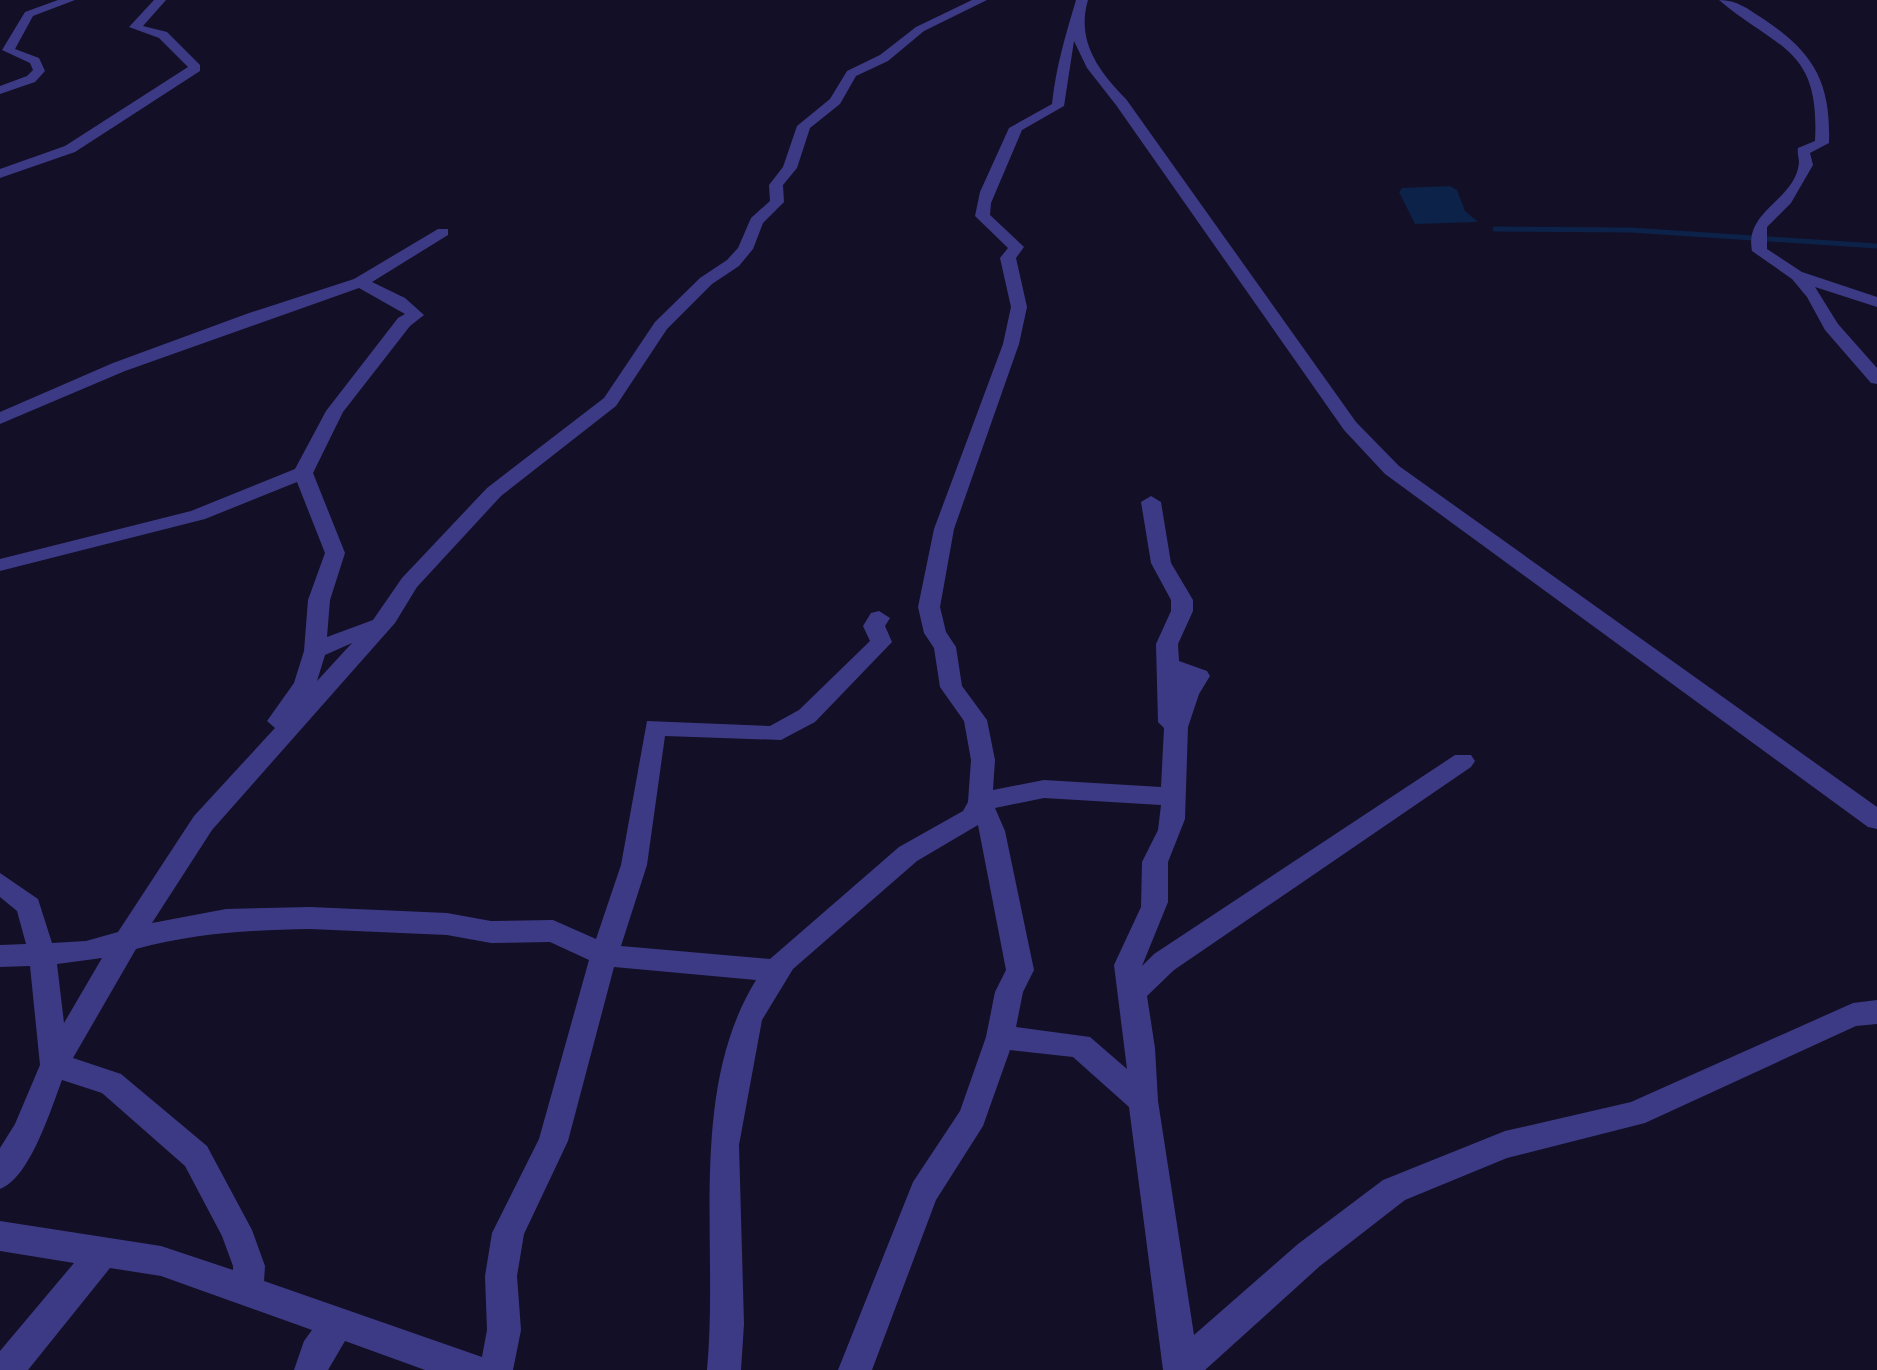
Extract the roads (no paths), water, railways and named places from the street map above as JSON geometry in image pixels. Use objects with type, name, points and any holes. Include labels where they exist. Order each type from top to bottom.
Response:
[{"type":"street","points":[[0,90],[40,71],[35,61],[8,50],[5,41],[29,14],[69,0]]},
{"type":"street","points":[[0,174],[70,149],[196,68],[163,35],[135,27],[154,12],[160,0]]},
{"type":"street","points":[[247,770],[286,732],[386,618],[410,584],[494,492],[610,402],[661,326],[706,281],[733,264],[745,249],[756,221],[777,202],[776,184],[790,168],[804,126],[835,101],[851,74],[884,58],[920,30],[981,0]]},
{"type":"street","points":[[724,1370],[728,1324],[724,1145],[748,1018],[784,960],[908,854],[972,817],[980,802],[983,760],[975,720],[951,687],[945,647],[935,633],[929,607],[944,529],[977,447],[1020,306],[1008,258],[1016,247],[982,216],[985,188],[1007,155],[1016,128],[1058,106],[1062,56],[1082,0]]},
{"type":"street","points":[[1726,0],[1802,53],[1824,96],[1822,143],[1803,152],[1806,165],[1786,200],[1761,224],[1756,236],[1760,251],[1796,275],[1814,295],[1831,326],[1877,380]]},
{"type":"street","points":[[1074,23],[1093,75],[1121,102],[1350,426],[1392,470],[1877,820]]},
{"type":"street","points":[[0,419],[119,367],[360,282],[443,232]]},
{"type":"street","points":[[1796,275],[1877,302]]},
{"type":"street","points":[[0,565],[198,515],[303,474],[336,411],[404,322],[416,315],[400,301],[360,282]]},
{"type":"street","points":[[0,1174],[27,1132],[54,1065],[127,941],[203,823],[247,770],[305,685],[315,651],[318,600],[335,553],[303,474]]},
{"type":"street","points":[[1151,502],[1161,563],[1182,600],[1182,611],[1166,644],[1167,665],[1199,676],[1187,691],[1172,746],[1173,824],[1155,862],[1155,904],[1136,959],[1128,966],[1181,1369]]},
{"type":"street","points":[[315,651],[347,640],[386,618]]},
{"type":"street","points":[[496,1370],[504,1330],[501,1276],[508,1233],[553,1141],[604,955],[634,865],[655,727],[773,734],[807,716],[880,642],[874,626],[878,618]]},
{"type":"street","points":[[1133,992],[1164,962],[1464,760]]},
{"type":"street","points":[[980,802],[1044,789],[1172,797]]},
{"type":"street","points":[[855,1370],[924,1192],[973,1116],[1000,1037],[1009,992],[1020,970],[994,831],[980,802]]},
{"type":"street","points":[[0,884],[29,906],[43,957],[54,1065]]},
{"type":"street","points":[[0,956],[86,952],[226,920],[310,918],[447,924],[492,932],[553,931],[604,955],[777,971]]},
{"type":"street","points":[[1181,1369],[1308,1254],[1394,1190],[1505,1145],[1634,1114],[1853,1014],[1877,1012]]},
{"type":"street","points":[[1000,1037],[1080,1046],[1143,1101]]},
{"type":"street","points":[[54,1065],[111,1083],[196,1156],[236,1230],[249,1266],[247,1291]]},
{"type":"street","points":[[0,1236],[162,1261],[472,1370]]},
{"type":"street","points":[[6,1370],[103,1252]]},
{"type":"street","points":[[312,1370],[316,1353],[338,1323]]},
{"type":"water","points":[[1450,186],[1457,190],[1465,211],[1478,222],[1415,224],[1399,192],[1402,188]]},
{"type":"waterway","points":[[1495,229],[1630,230],[1877,246]]}]
